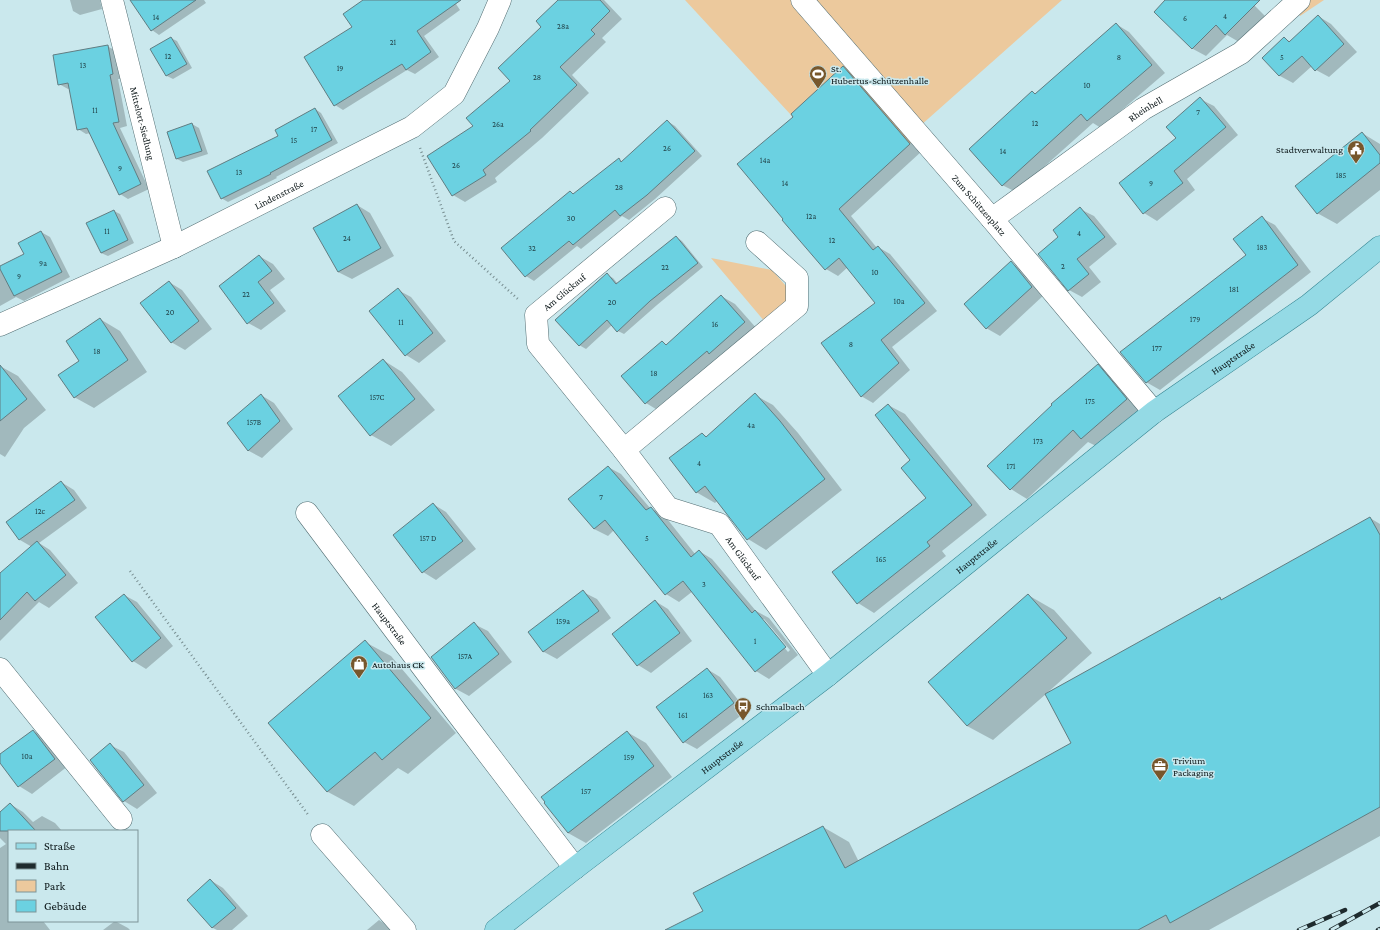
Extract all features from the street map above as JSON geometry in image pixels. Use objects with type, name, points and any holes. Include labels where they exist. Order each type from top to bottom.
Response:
[{"type":"main road","name":"Hauptstraße","points":[[496,930],[828,675],[1154,412],[1309,305],[1380,247]]},
{"type":"street","name":"Mittelort-Siedlung","points":[[112,0],[174,246]]},
{"type":"street","name":"Lindenstraße","points":[[0,325],[174,246],[412,127],[454,94],[488,28],[500,0]]},
{"type":"street","name":"Zum Schützenplatz","points":[[802,0],[992,219],[1154,412]]},
{"type":"street","name":"Rheinhell","points":[[992,219],[1143,109],[1241,53],[1299,0]]},
{"type":"street","name":"Am Glückauf","points":[[665,208],[536,315],[538,344],[624,450],[668,508],[719,524],[828,675]]},
{"type":"street","points":[[624,450],[797,306],[797,278],[757,242]]},
{"type":"street","name":"Hauptstraße","points":[[307,513],[575,868]]},
{"type":"street","points":[[0,669],[122,819]]},
{"type":"street","points":[[322,835],[405,930]]},
{"type":"path","points":[[412,127],[454,242],[536,315]]},
{"type":"path","points":[[130,571],[322,835]]},
{"type":"green space","points":[[685,0],[1062,0],[911,134],[915,139],[860,190]]},
{"type":"green space","points":[[1288,0],[1324,0],[1300,16]]},
{"type":"green space","points":[[711,258],[772,270],[786,286],[789,300],[765,322]]},
{"type":"building","points":[[130,0],[196,0],[151,31]]},
{"type":"building","points":[[363,0],[461,0],[417,31],[431,52],[406,70],[402,64],[334,106],[304,57],[352,27],[343,14]]},
{"type":"building","points":[[558,0],[600,0],[610,11],[591,30],[595,34],[560,67],[577,85],[530,130],[531,131],[483,170],[486,175],[452,196],[427,156],[473,126],[466,118],[510,81],[498,68],[541,27],[536,21]]},
{"type":"building","points":[[1165,0],[1260,0],[1225,35],[1216,25],[1192,49],[1154,12]]},
{"type":"building","points":[[1318,15],[1344,44],[1315,71],[1302,56],[1279,76],[1262,58],[1284,37],[1289,42]]},
{"type":"building","points":[[1116,23],[1152,65],[1087,121],[1081,114],[1002,186],[969,149],[1032,91],[1035,94]]},
{"type":"building","points":[[171,37],[187,64],[166,76],[150,49]]},
{"type":"building","points":[[108,45],[113,74],[110,75],[119,122],[113,123],[141,184],[119,195],[87,128],[77,130],[68,83],[58,85],[53,55]]},
{"type":"building","points":[[843,66],[910,144],[839,209],[873,250],[878,246],[925,303],[881,340],[899,363],[861,397],[821,343],[875,303],[839,258],[825,270],[737,164],[793,117],[791,114]]},
{"type":"building","points":[[1200,97],[1226,127],[1174,171],[1183,183],[1143,214],[1119,183],[1176,138],[1166,127]]},
{"type":"building","points":[[315,108],[332,140],[270,173],[271,174],[221,199],[207,171],[278,136],[275,130]]},
{"type":"building","points":[[667,120],[695,151],[647,195],[620,216],[615,210],[573,245],[569,241],[525,277],[501,248],[570,191],[573,194],[619,158],[621,162]]},
{"type":"building","points":[[192,123],[202,151],[176,159],[167,132]]},
{"type":"building","points":[[1362,132],[1380,155],[1380,163],[1317,214],[1295,186]]},
{"type":"building","points":[[357,204],[381,248],[338,272],[313,228]]},
{"type":"building","points":[[1080,207],[1105,237],[1077,259],[1089,274],[1068,291],[1038,254],[1058,237],[1053,230]]},
{"type":"building","points":[[114,210],[128,240],[101,253],[86,223]]},
{"type":"building","points":[[1262,216],[1298,265],[1146,383],[1120,352],[1246,255],[1233,239]]},
{"type":"building","points":[[41,231],[62,272],[14,296],[0,269],[0,266],[24,254],[18,243]]},
{"type":"building","points":[[676,236],[698,263],[650,301],[617,332],[607,320],[579,346],[555,320],[607,273],[616,284]]},
{"type":"building","points":[[259,255],[272,271],[258,282],[274,303],[247,324],[219,286]]},
{"type":"building","points":[[1011,261],[1032,287],[986,329],[964,304]]},
{"type":"building","points":[[169,281],[199,321],[171,343],[140,303]]},
{"type":"building","points":[[398,288],[433,333],[405,356],[369,311]]},
{"type":"building","points":[[721,295],[745,322],[709,354],[707,351],[645,404],[621,376],[662,341],[666,345]]},
{"type":"building","points":[[100,318],[128,360],[74,398],[58,375],[79,361],[66,341]]},
{"type":"building","points":[[383,359],[415,399],[370,436],[338,396]]},
{"type":"building","points":[[1098,364],[1127,399],[1081,439],[1073,430],[1010,490],[987,466],[1052,405],[1051,404]]},
{"type":"building","points":[[0,365],[27,399],[0,421]]},
{"type":"building","points":[[755,393],[780,421],[825,479],[747,540],[705,486],[696,493],[669,458],[702,433],[706,437]]},
{"type":"building","points":[[261,394],[280,421],[248,451],[227,423]]},
{"type":"building","points":[[888,404],[972,505],[927,542],[930,546],[857,604],[832,572],[926,498],[901,468],[910,460],[875,415]]},
{"type":"building","points":[[608,466],[646,510],[651,507],[691,557],[699,550],[752,613],[755,610],[786,647],[755,672],[683,581],[665,595],[605,520],[594,529],[568,499]]},
{"type":"building","points":[[61,481],[75,500],[19,540],[6,522]]},
{"type":"building","points":[[433,503],[463,541],[422,573],[393,535]]},
{"type":"building","points":[[1370,517],[1380,535],[1380,807],[1170,923],[1166,915],[1138,930],[665,930],[703,911],[693,893],[823,826],[845,868],[1071,743],[1045,694],[1220,597],[1221,600]]},
{"type":"building","points":[[37,541],[66,575],[35,601],[27,592],[0,620],[0,573]]},
{"type":"building","points":[[583,590],[599,611],[543,652],[528,632]]},
{"type":"building","points":[[124,594],[161,638],[132,662],[95,617]]},
{"type":"building","points":[[1028,594],[1067,638],[967,726],[928,682]]},
{"type":"building","points":[[655,600],[680,633],[637,666],[612,634]]},
{"type":"building","points":[[474,622],[499,654],[455,689],[431,657]]},
{"type":"building","name":"Autohaus CK","points":[[365,640],[431,718],[382,760],[375,752],[327,792],[268,723]]},
{"type":"building","points":[[707,668],[734,703],[683,743],[656,707]]},
{"type":"building","points":[[33,730],[55,759],[18,787],[0,763],[0,754]]},
{"type":"building","points":[[627,731],[654,766],[568,833],[544,803],[545,802],[541,797]]},
{"type":"building","points":[[110,743],[144,785],[123,802],[90,760]]},
{"type":"building","points":[[10,803],[35,830],[0,831],[0,812]]},
{"type":"building","points":[[210,879],[236,908],[212,928],[187,900]]},
{"type":"railway","points":[[1331,930],[1380,903]]},
{"type":"railway","points":[[1299,930],[1345,910]]},
{"type":"place","name":"St. Hubertus-Schützenhalle","points":[[818,89]]},
{"type":"place","name":"Stadtverwaltung","points":[[1356,164]]},
{"type":"place","name":"Autohaus CK","points":[[359,679]]},
{"type":"place","name":"Schmalbach","points":[[743,721]]},
{"type":"place","name":"Trivium Packaging","points":[[1160,781]]}]
